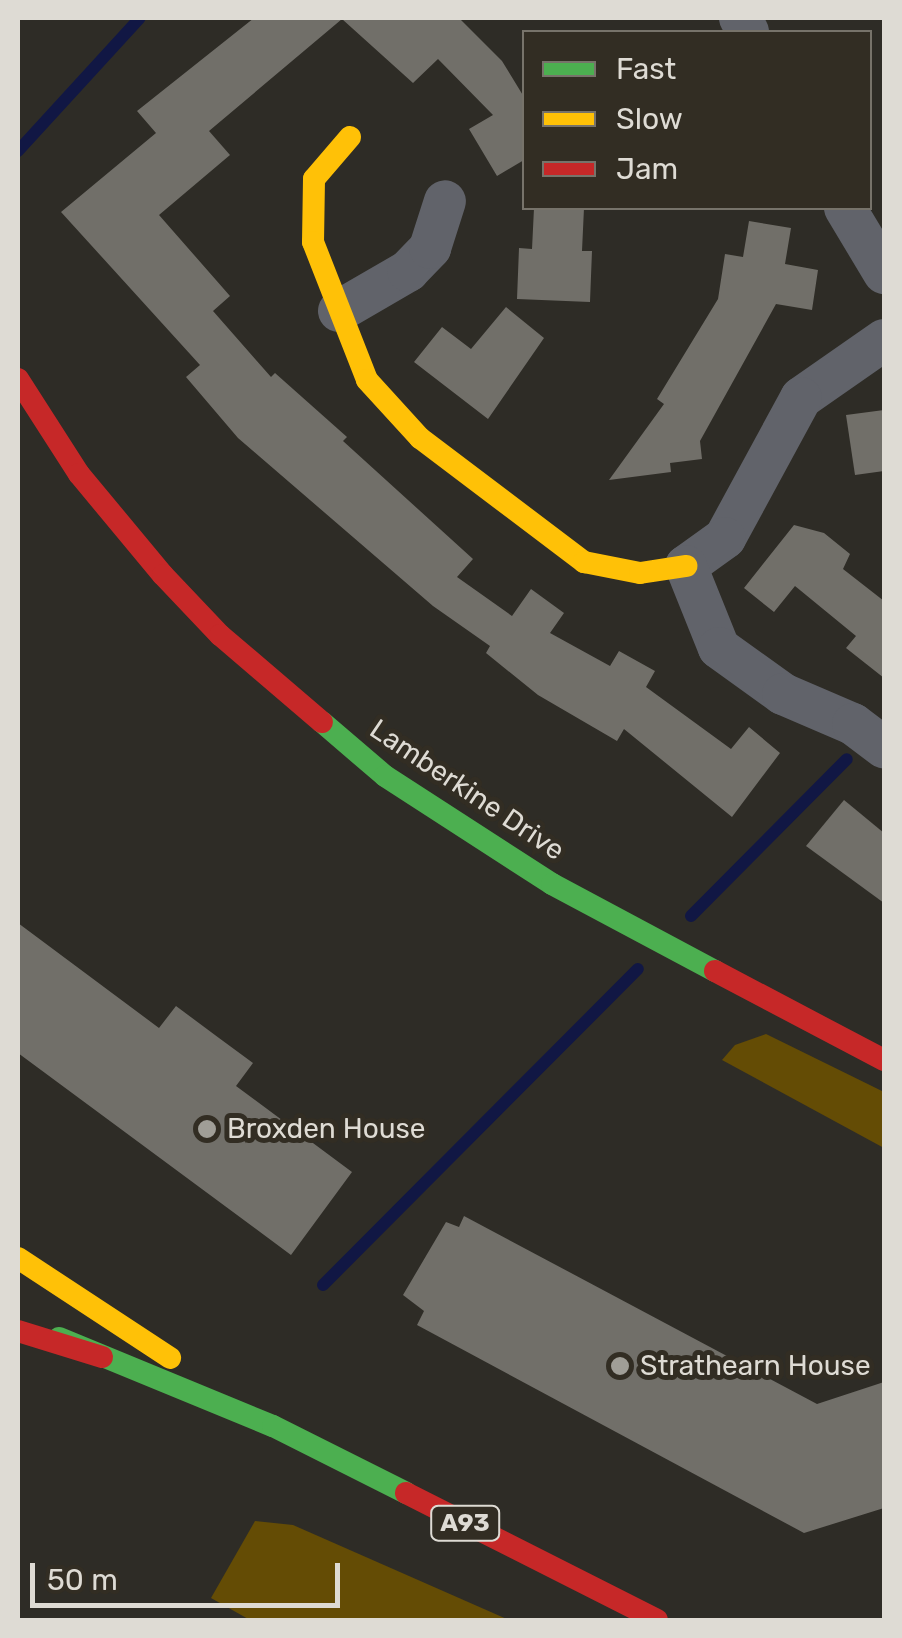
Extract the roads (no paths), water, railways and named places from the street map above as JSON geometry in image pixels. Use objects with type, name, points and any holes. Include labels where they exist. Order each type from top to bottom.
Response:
[{"type":"main road","points":[[350,138],[314,179],[312,242],[367,380],[420,438],[584,562],[640,573],[686,566]]},
{"type":"main road","name":"Lamberkine Drive","points":[[18,380],[79,474],[163,575],[220,634],[385,776],[552,884],[884,1060]]},
{"type":"main road","name":"A93","points":[[18,1258],[273,1426]]},
{"type":"main road","name":"A93","points":[[18,1319],[273,1426],[657,1620]]},
{"type":"main road","points":[[18,1331],[102,1357]]},
{"type":"street","points":[[339,311],[430,248],[445,202]]},
{"type":"street","points":[[847,210],[884,273]]},
{"type":"street","points":[[884,340],[801,398],[725,538],[686,566],[719,648],[784,694],[853,724],[884,747]]},
{"type":"waterway","points":[[18,151],[140,18]]},
{"type":"waterway","points":[[691,916],[847,759]]},
{"type":"waterway","points":[[323,1285],[638,969]]},
{"type":"place","name":"Broxden House","points":[[207,1129]]},
{"type":"place","name":"Strathearn House","points":[[620,1366]]}]
